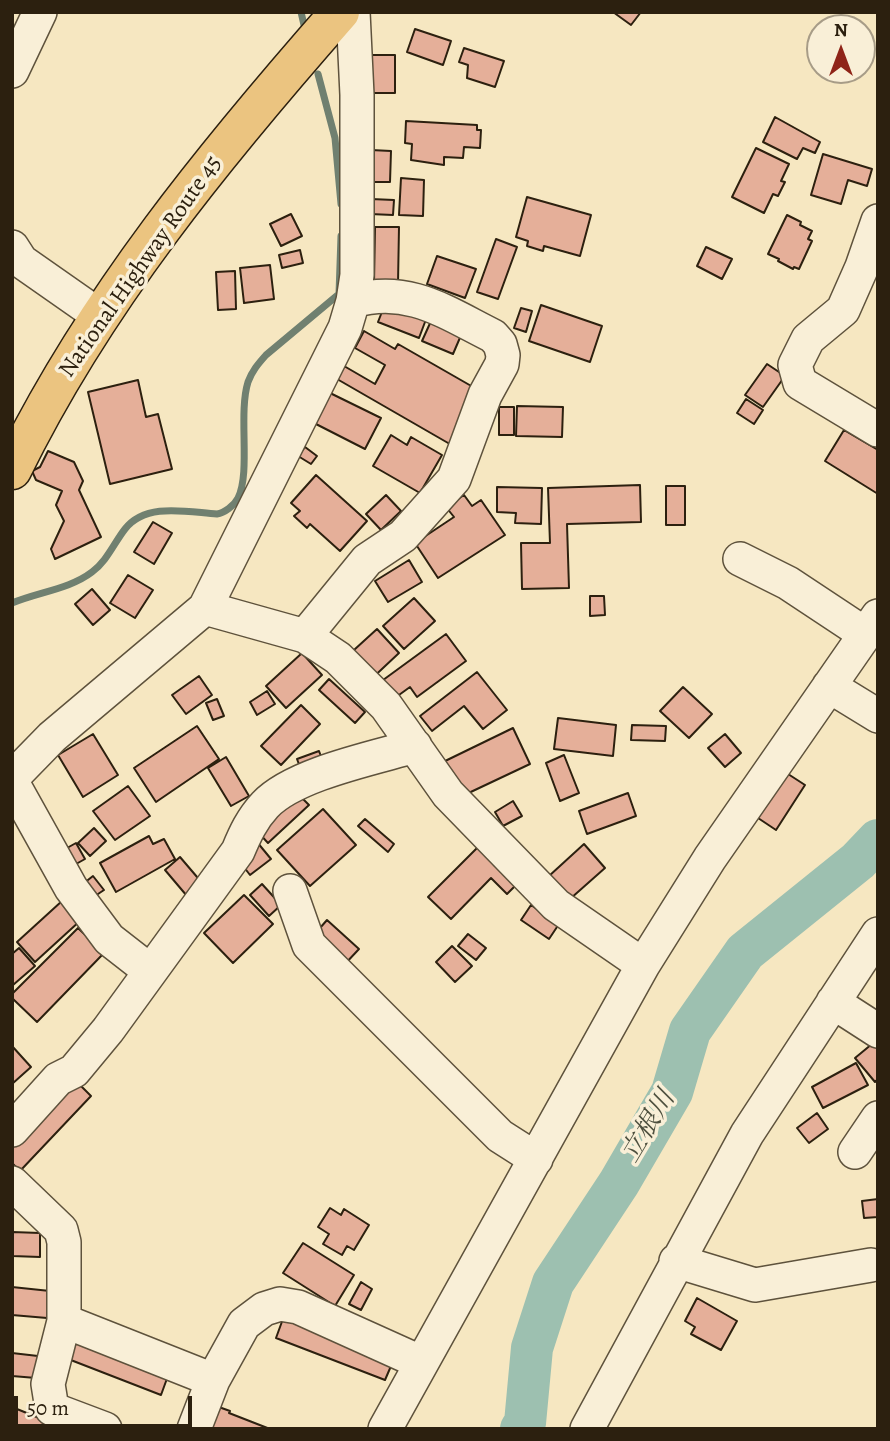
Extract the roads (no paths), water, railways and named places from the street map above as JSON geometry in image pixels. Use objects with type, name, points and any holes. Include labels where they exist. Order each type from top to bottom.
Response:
[{"type":"highway","name":"National Highway Route 45","points":[[12,470],[82,345],[167,220],[216,157],[340,12]]},
{"type":"street","points":[[12,71],[40,12]]},
{"type":"street","points":[[150,971],[109,939],[71,888],[12,780],[52,737],[205,608],[345,328],[353,301],[357,261],[357,95],[353,12]]},
{"type":"street","points":[[878,221],[843,310],[808,339],[794,366],[800,383],[878,430]]},
{"type":"street","points":[[12,247],[21,261],[102,317]]},
{"type":"street","points":[[305,636],[368,561],[404,536],[454,479],[485,395],[502,363],[500,344],[492,336],[420,300],[396,295],[373,295],[353,301]]},
{"type":"street","points":[[385,1429],[643,965],[710,858],[871,625],[740,558]]},
{"type":"street","points":[[205,608],[305,636],[338,658],[386,706],[449,794],[556,905],[643,965]]},
{"type":"street","points":[[829,686],[868,710]]},
{"type":"street","points":[[12,1130],[58,1079],[74,1071],[108,1030],[238,851],[250,824],[266,804],[297,782],[415,746]]},
{"type":"street","points":[[290,891],[309,945],[500,1136],[536,1159]]},
{"type":"street","points":[[587,1429],[747,1134],[878,934]]},
{"type":"street","points":[[833,1002],[878,1031]]},
{"type":"street","points":[[855,1152],[878,1118]]},
{"type":"street","points":[[12,1183],[61,1230],[64,1242],[64,1321],[48,1384],[52,1409],[105,1429]]},
{"type":"street","points":[[677,1261],[755,1285],[871,1265]]},
{"type":"street","points":[[194,1429],[213,1380],[244,1324],[264,1309],[280,1304],[298,1307],[420,1362]]},
{"type":"street","points":[[64,1321],[213,1380]]},
{"type":"waterway","points":[[301,12],[304,25]]},
{"type":"waterway","points":[[318,74],[335,138],[341,204]]},
{"type":"waterway","points":[[12,603],[83,578],[97,568],[125,529],[144,515],[168,511],[217,514],[234,504],[242,487],[244,473],[245,395],[251,374],[266,355],[339,294],[341,236]]},
{"type":"waterway","name":"立根川","points":[[521,1429],[525,1423],[532,1348],[553,1283],[619,1183],[672,1092],[690,1031],[745,952],[858,861],[878,840]]}]
